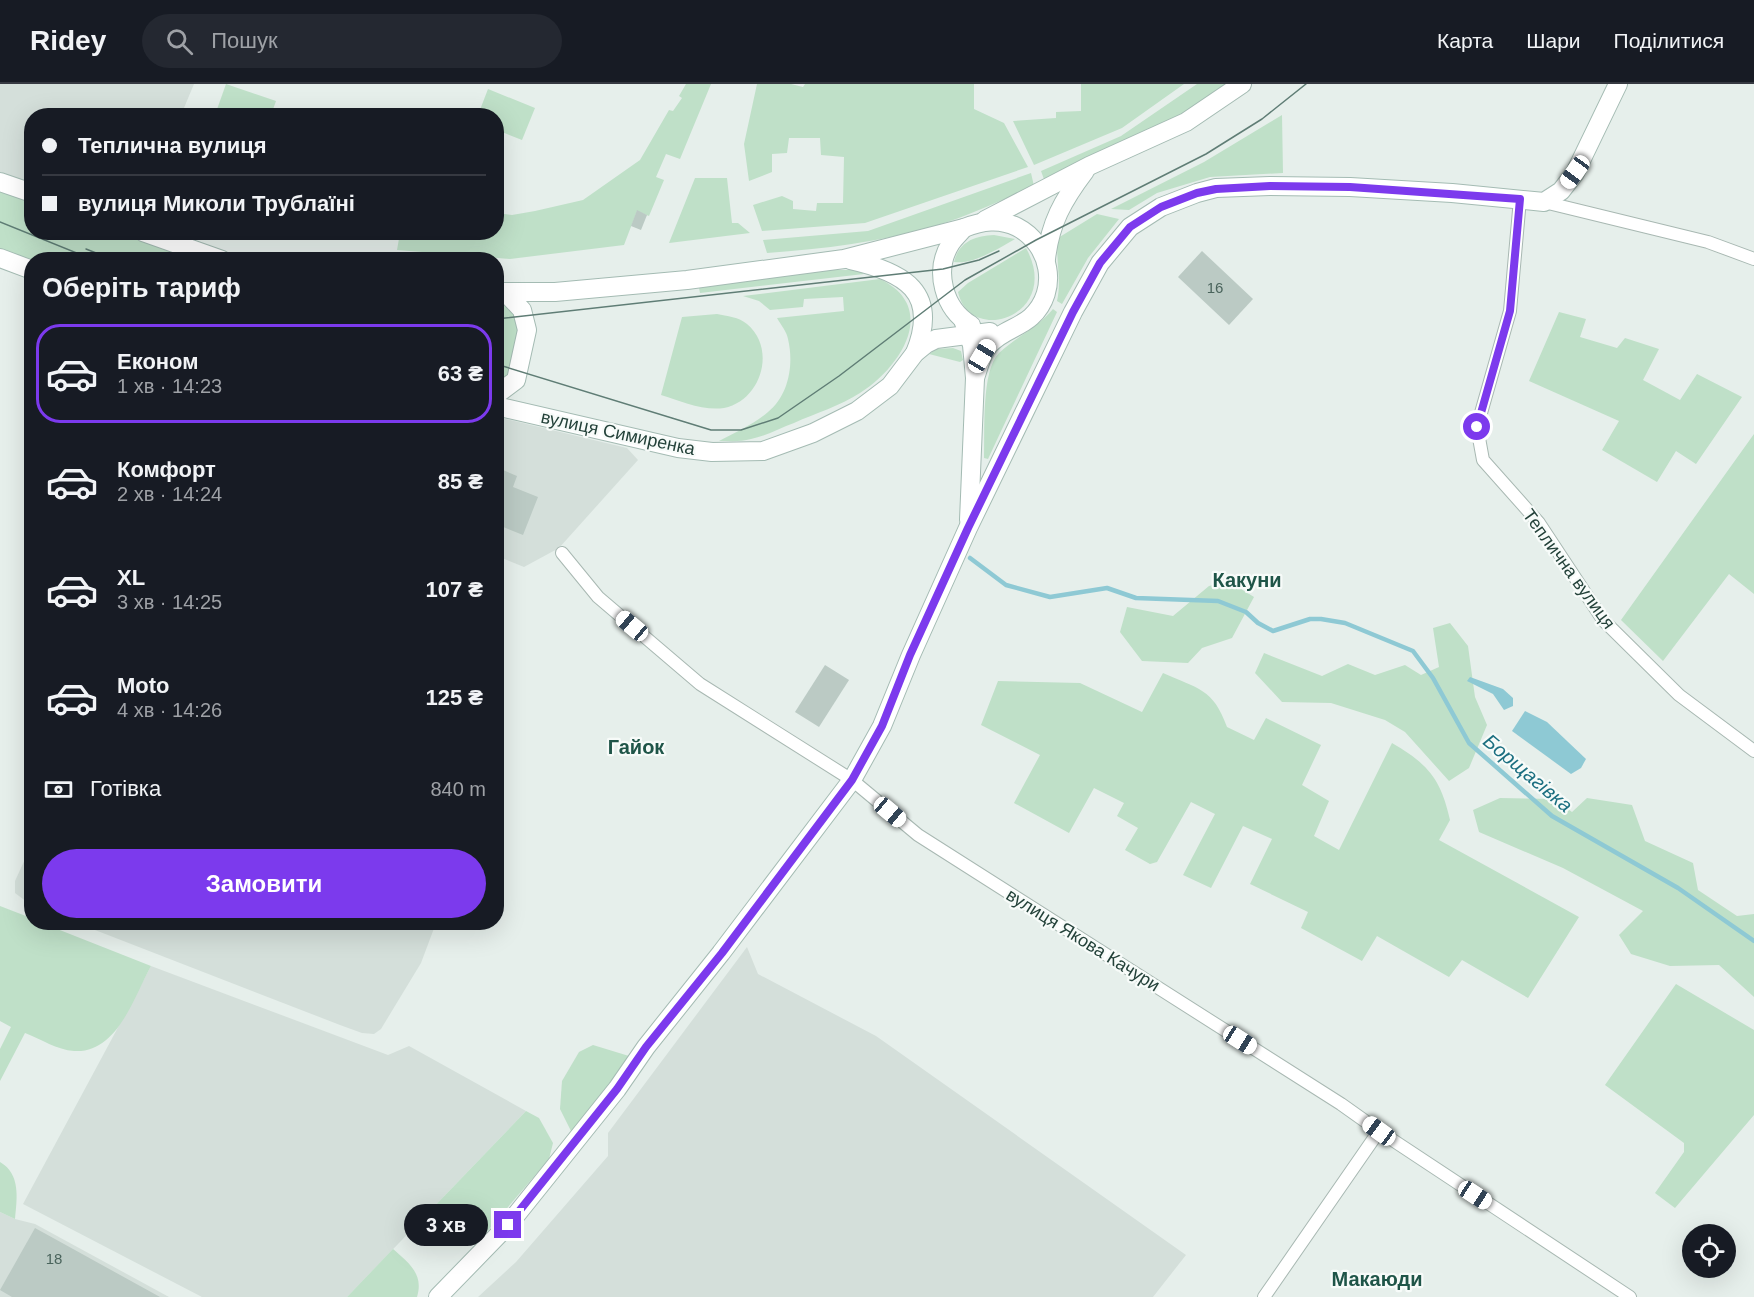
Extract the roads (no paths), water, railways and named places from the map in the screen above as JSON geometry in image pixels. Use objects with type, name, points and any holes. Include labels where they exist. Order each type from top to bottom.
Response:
[{"type":"street","points":[[504,292],[555,292],[624,286],[844,259],[964,228],[1089,166],[1186,122],[1242,84]]},
{"type":"street","points":[[1544,202],[1561,191],[1575,172],[1618,84]]},
{"type":"street","points":[[975,378],[982,356],[997,332],[1033,316],[1041,303],[1048,289],[1046,261],[1049,233],[1063,203],[1089,166]]},
{"type":"street","points":[[0,182],[24,190]]},
{"type":"street","points":[[438,1297],[508,1225],[617,1089],[646,1047],[722,953],[852,780],[882,726],[910,655],[968,528],[1100,263],[1130,227],[1148,213],[1197,193],[1216,189],[1270,186],[1350,187],[1544,202],[1708,242],[1754,259]]},
{"type":"street","name":"Теплична вулиця","points":[[1520,199],[1510,311],[1477,427],[1483,460],[1539,523],[1603,620],[1679,695],[1754,751]]},
{"type":"street","points":[[982,221],[1002,222],[1030,234],[1040,246],[1046,261]]},
{"type":"street","points":[[964,228],[951,243],[943,269],[948,303],[966,328],[975,378],[968,528]]},
{"type":"street","points":[[166,240],[199,252]]},
{"type":"street","points":[[0,258],[24,267]]},
{"type":"street","points":[[844,259],[873,265],[892,273],[904,280],[913,290],[921,301],[924,325],[915,353]]},
{"type":"street","points":[[504,295],[522,310],[527,330],[516,380],[504,389]]},
{"type":"street","name":"вулиця Симиренка","points":[[504,408],[678,448],[712,452],[763,451],[813,433],[857,411],[890,386],[915,353],[926,344],[966,328],[997,332]]},
{"type":"street","name":"вулиця Якова Качури","points":[[562,553],[598,597],[700,684],[852,780],[918,835],[1341,1104],[1630,1297]]},
{"type":"street","points":[[1264,1297],[1379,1131]]},
{"type":"water","points":[[1470,677],[1503,689],[1513,698],[1513,706],[1504,710],[1493,694],[1467,681]]},
{"type":"water","points":[[1525,711],[1547,722],[1586,759],[1581,768],[1571,774],[1512,731]]},
{"type":"waterway","name":"Борщагівка","points":[[970,558],[1006,585],[1050,597],[1107,588],[1136,598],[1218,601],[1246,612],[1258,623],[1273,631],[1310,619],[1321,619],[1345,623],[1413,651],[1433,678],[1469,743],[1552,816],[1678,888],[1754,941]]},
{"type":"tram line","points":[[504,366],[711,430],[741,430],[778,418],[839,376],[965,280],[1036,240],[1206,154],[1262,119],[1306,84]]},
{"type":"tram line","points":[[0,222],[24,232]]},
{"type":"tram line","points":[[45,240],[74,252]]},
{"type":"tram line","points":[[86,249],[94,252]]},
{"type":"tram line","points":[[504,318],[943,269],[979,260],[999,251]]},
{"type":"district","name":"Какуни","points":[[1247,580]]},
{"type":"district","name":"Гайок","points":[[636,747]]},
{"type":"district","name":"Макаюди","points":[[1377,1279]]}]
